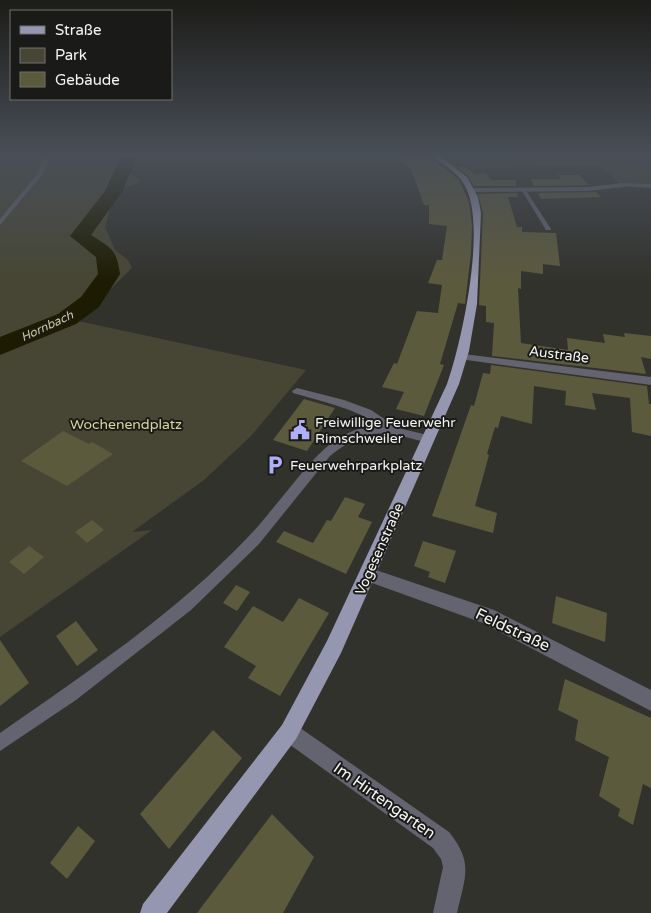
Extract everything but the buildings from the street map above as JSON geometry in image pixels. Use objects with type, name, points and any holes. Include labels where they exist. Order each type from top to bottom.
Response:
[{"type":"main road","name":"Vogesenstraße","points":[[152,913],[289,732],[334,647],[453,384],[470,326],[476,261],[477,218],[472,197]]},
{"type":"street","name":"Austraße","points":[[462,357],[651,381]]},
{"type":"street","name":"Feldstraße","points":[[367,574],[488,616],[535,638],[651,701]]},
{"type":"street","name":"Im Hirtengarten","points":[[289,732],[441,840],[452,854],[455,867],[445,913]]},
{"type":"lane","points":[[0,223],[22,197]]},
{"type":"lane","points":[[527,197],[548,229]]},
{"type":"lane","points":[[297,391],[340,402],[367,412],[394,430]]},
{"type":"lane","points":[[0,743],[70,694],[186,605],[254,540],[326,453],[340,441],[369,428],[394,430],[428,439]]},
{"type":"green space","name":"Wochenendplatz","points":[[0,197],[114,197],[105,227],[115,250],[128,260],[132,268],[78,321],[306,370],[251,436],[204,480],[132,532],[152,530],[0,637]]},
{"type":"waterway","name":"Hornbach","points":[[0,347],[67,319],[90,302],[109,274],[106,255],[80,236],[110,197]]},
{"type":"place","name":"Freiwillige Feuerwehr Rimschweiler","points":[[300,430]]},
{"type":"place","name":"Feuerwehrparkplatz","points":[[275,465]]}]
